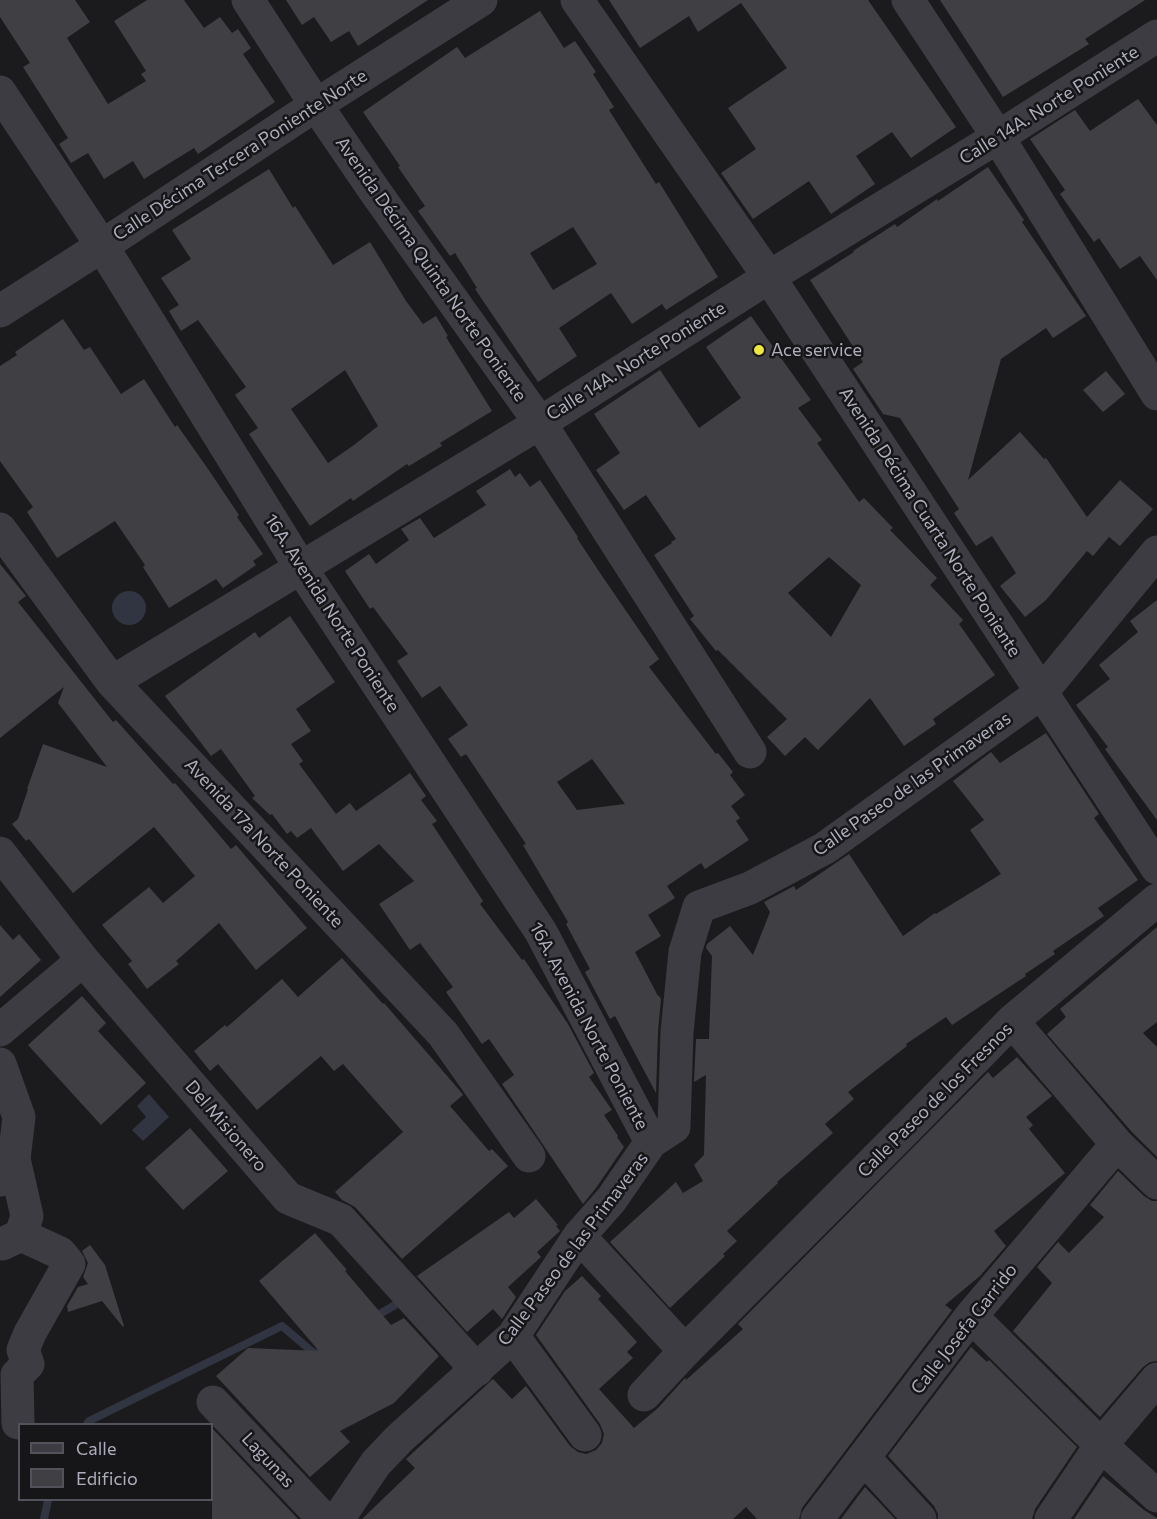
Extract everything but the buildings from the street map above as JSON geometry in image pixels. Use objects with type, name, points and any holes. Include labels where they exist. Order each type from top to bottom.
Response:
[{"type":"street","name":"Avenida Décima Quinta Norte Poniente","points":[[248,0],[374,190],[540,423],[750,752]]},
{"type":"street","name":"Calle Décima Tercera Poniente Norte","points":[[0,311],[481,0]]},
{"type":"street","name":"Avenida Décima Cuarta Norte Poniente","points":[[577,0],[769,277],[1157,868]]},
{"type":"street","points":[[908,0],[999,137],[1157,394]]},
{"type":"street","name":"Calle 14A. Norte Poniente","points":[[112,682],[540,423],[769,277],[999,137],[1157,36]]},
{"type":"street","name":"16A. Avenida Norte Poniente","points":[[0,92],[102,246],[301,568],[541,932],[651,1142]]},
{"type":"street","name":"Avenida 17a Norte Poniente","points":[[2,537],[112,682],[443,1034],[529,1155]]},
{"type":"street","name":"Calle Paseo de las Primaveras","points":[[341,1519],[344,1510],[376,1463],[400,1438],[513,1336],[579,1236],[611,1200],[651,1142],[675,1127],[677,1032],[685,952],[699,907],[750,888],[825,848],[1041,693],[1157,552]]},
{"type":"street","name":"Del Misionero","points":[[0,853],[83,960],[288,1198],[341,1220],[477,1370]]},
{"type":"street","name":"Calle Paseo de los Fresnos","points":[[644,1395],[1012,1021],[1157,900]]},
{"type":"street","points":[[0,1030],[83,960]]},
{"type":"street","points":[[1012,1021],[1117,1144],[1157,1184]]},
{"type":"street","points":[[0,1064],[19,1117],[7,1169],[27,1216],[10,1240],[60,1253],[69,1264],[30,1333],[23,1350],[28,1364],[17,1375],[18,1423]]},
{"type":"street","name":"Calle Josefa Garrido","points":[[817,1519],[971,1316],[1117,1144]]},
{"type":"street","points":[[579,1236],[685,1351]]},
{"type":"street","points":[[971,1316],[1101,1445],[1157,1496]]},
{"type":"street","points":[[513,1336],[585,1435]]},
{"type":"street","points":[[1051,1519],[1101,1445],[1157,1379]]},
{"type":"street","name":"Lagunas","points":[[213,1402],[324,1519]]},
{"type":"street","points":[[864,1458],[920,1519]]},
{"type":"water","points":[[129,591],[141,596],[146,608],[141,620],[129,625],[117,620],[112,608],[117,596]]},
{"type":"water","points":[[149,1094],[169,1117],[143,1141],[132,1130],[146,1117],[137,1106]]},
{"type":"waterway","points":[[373,1318],[395,1305]]},
{"type":"waterway","points":[[88,1423],[282,1326],[315,1354],[319,1352]]},
{"type":"waterway","points":[[44,1519],[48,1501]]},
{"type":"place","name":"Ace service","points":[[759,350]]}]
